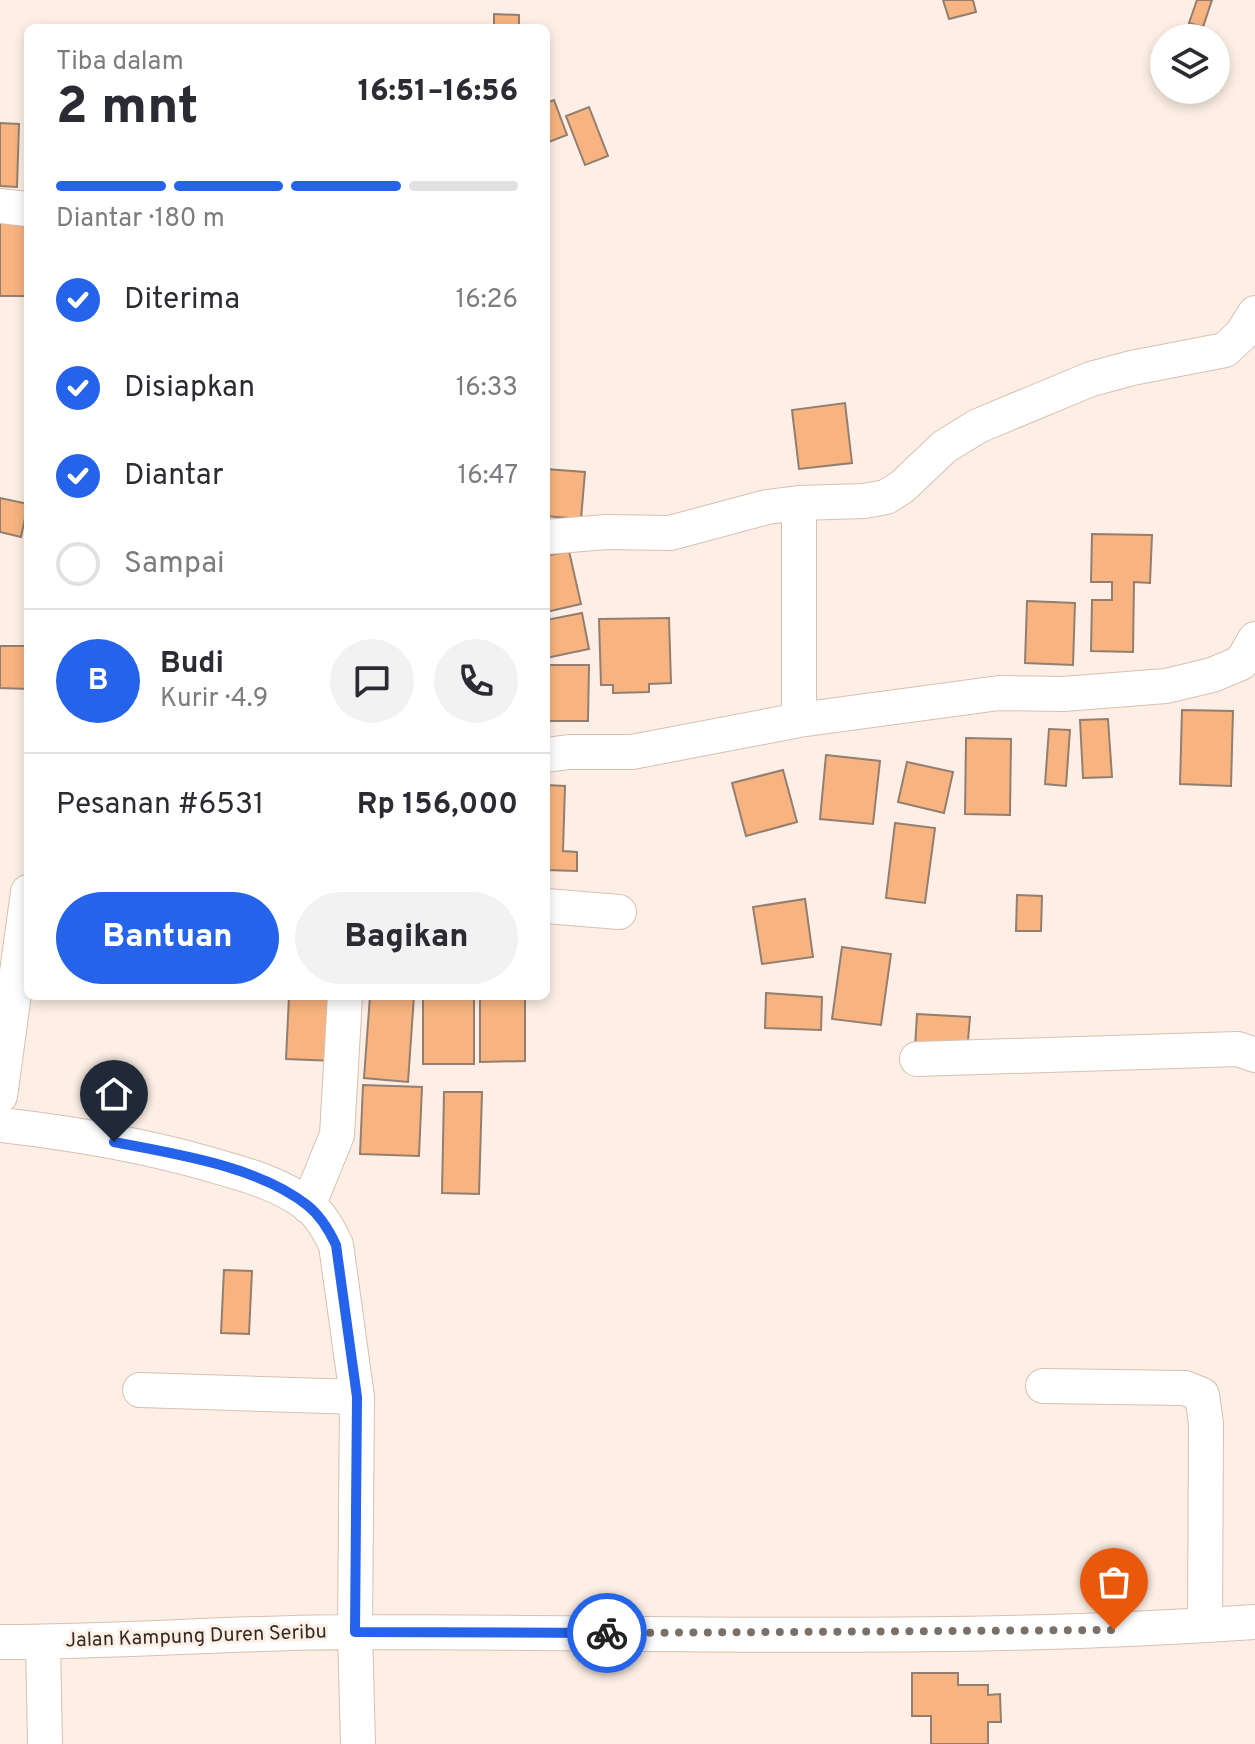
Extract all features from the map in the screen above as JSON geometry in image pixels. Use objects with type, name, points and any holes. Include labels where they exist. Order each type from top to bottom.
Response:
[{"type":"street","points":[[0,206],[24,209]]},
{"type":"street","points":[[550,537],[606,532],[670,533],[767,507],[886,497],[902,487],[944,447],[978,426],[1091,379],[1225,350],[1242,334],[1255,313]]},
{"type":"street","points":[[799,503],[799,720]]},
{"type":"street","points":[[550,754],[632,752],[799,720],[999,693],[1063,694],[1166,686],[1212,675],[1241,663],[1255,639]]},
{"type":"street","points":[[550,906],[619,912]]},
{"type":"street","points":[[0,1096],[24,921]]},
{"type":"street","points":[[308,1206],[337,1135],[345,1000]]},
{"type":"street","points":[[917,1059],[1238,1049],[1255,1055]]},
{"type":"street","points":[[0,1125],[114,1142],[177,1155],[247,1175],[308,1206],[328,1228],[336,1245],[357,1397],[355,1632],[358,1744]]},
{"type":"street","points":[[1043,1386],[1185,1388],[1202,1395],[1206,1424],[1205,1625]]},
{"type":"street","points":[[140,1390],[357,1397]]},
{"type":"street","name":"Jalan Kampung Duren Seribu","points":[[0,1642],[355,1632],[734,1634],[1052,1631],[1255,1622]]},
{"type":"street","points":[[43,1642],[45,1744]]},
{"type":"building","points":[[943,0],[973,0],[976,12],[949,19]]},
{"type":"building","points":[[1197,0],[1212,0],[1204,24],[1189,23]]},
{"type":"building","points":[[494,14],[519,15],[519,24],[494,24]]},
{"type":"building","points":[[554,100],[567,135],[550,141],[550,102]]},
{"type":"building","points":[[589,107],[608,156],[585,165],[566,116]]},
{"type":"building","points":[[0,123],[19,124],[17,187],[0,186]]},
{"type":"building","points":[[0,218],[24,219],[24,296],[0,296]]},
{"type":"building","points":[[845,403],[852,463],[799,469],[792,410]]},
{"type":"building","points":[[550,469],[585,472],[581,519],[550,516]]},
{"type":"building","points":[[0,498],[24,503],[21,537],[0,532]]},
{"type":"building","points":[[1092,534],[1152,535],[1150,583],[1134,582],[1133,652],[1091,651],[1092,600],[1112,600],[1112,582],[1091,582]]},
{"type":"building","points":[[569,551],[581,604],[550,611],[550,555]]},
{"type":"building","points":[[1027,601],[1075,603],[1073,665],[1025,663]]},
{"type":"building","points":[[582,613],[589,649],[550,657],[550,619]]},
{"type":"building","points":[[669,618],[671,683],[649,684],[649,692],[613,693],[613,685],[601,685],[599,619]]},
{"type":"building","points":[[0,646],[24,646],[24,689],[0,688]]},
{"type":"building","points":[[550,665],[589,665],[588,721],[550,721]]},
{"type":"building","points":[[1182,710],[1233,711],[1231,786],[1180,784]]},
{"type":"building","points":[[1108,719],[1112,777],[1083,778],[1080,720]]},
{"type":"building","points":[[1049,729],[1070,730],[1066,786],[1045,784]]},
{"type":"building","points":[[966,738],[1011,739],[1010,815],[965,814]]},
{"type":"building","points":[[826,755],[880,761],[873,824],[820,819]]},
{"type":"building","points":[[907,762],[953,772],[944,813],[898,802]]},
{"type":"building","points":[[783,770],[797,822],[746,836],[732,783]]},
{"type":"building","points":[[550,785],[565,786],[563,851],[577,852],[577,871],[550,870]]},
{"type":"building","points":[[895,823],[935,828],[925,903],[886,898]]},
{"type":"building","points":[[1017,895],[1042,896],[1041,931],[1016,931]]},
{"type":"building","points":[[805,899],[813,957],[762,964],[753,907]]},
{"type":"building","points":[[842,947],[891,954],[881,1025],[832,1019]]},
{"type":"building","points":[[766,993],[822,997],[821,1030],[765,1028]]},
{"type":"building","points":[[289,1000],[339,1000],[336,1061],[286,1059]]},
{"type":"building","points":[[370,1000],[414,1000],[408,1082],[364,1078]]},
{"type":"building","points":[[423,1000],[474,1000],[474,1064],[423,1064]]},
{"type":"building","points":[[480,1000],[525,1000],[525,1061],[480,1062]]},
{"type":"building","points":[[917,1014],[970,1017],[967,1052],[915,1048]]},
{"type":"building","points":[[363,1085],[422,1087],[419,1156],[360,1154]]},
{"type":"building","points":[[444,1092],[482,1092],[479,1194],[442,1193]]},
{"type":"building","points":[[224,1270],[252,1271],[249,1334],[221,1333]]},
{"type":"building","points":[[912,1673],[958,1673],[958,1685],[988,1685],[988,1695],[1000,1694],[1001,1722],[988,1722],[988,1744],[931,1744],[931,1716],[912,1716]]},
{"type":"way so far","points":[[607,1633],[1114,1630]]},
{"type":"route","points":[[114,1142],[177,1155],[247,1175],[308,1206],[328,1228],[336,1245],[357,1397],[355,1632],[607,1633]]}]
